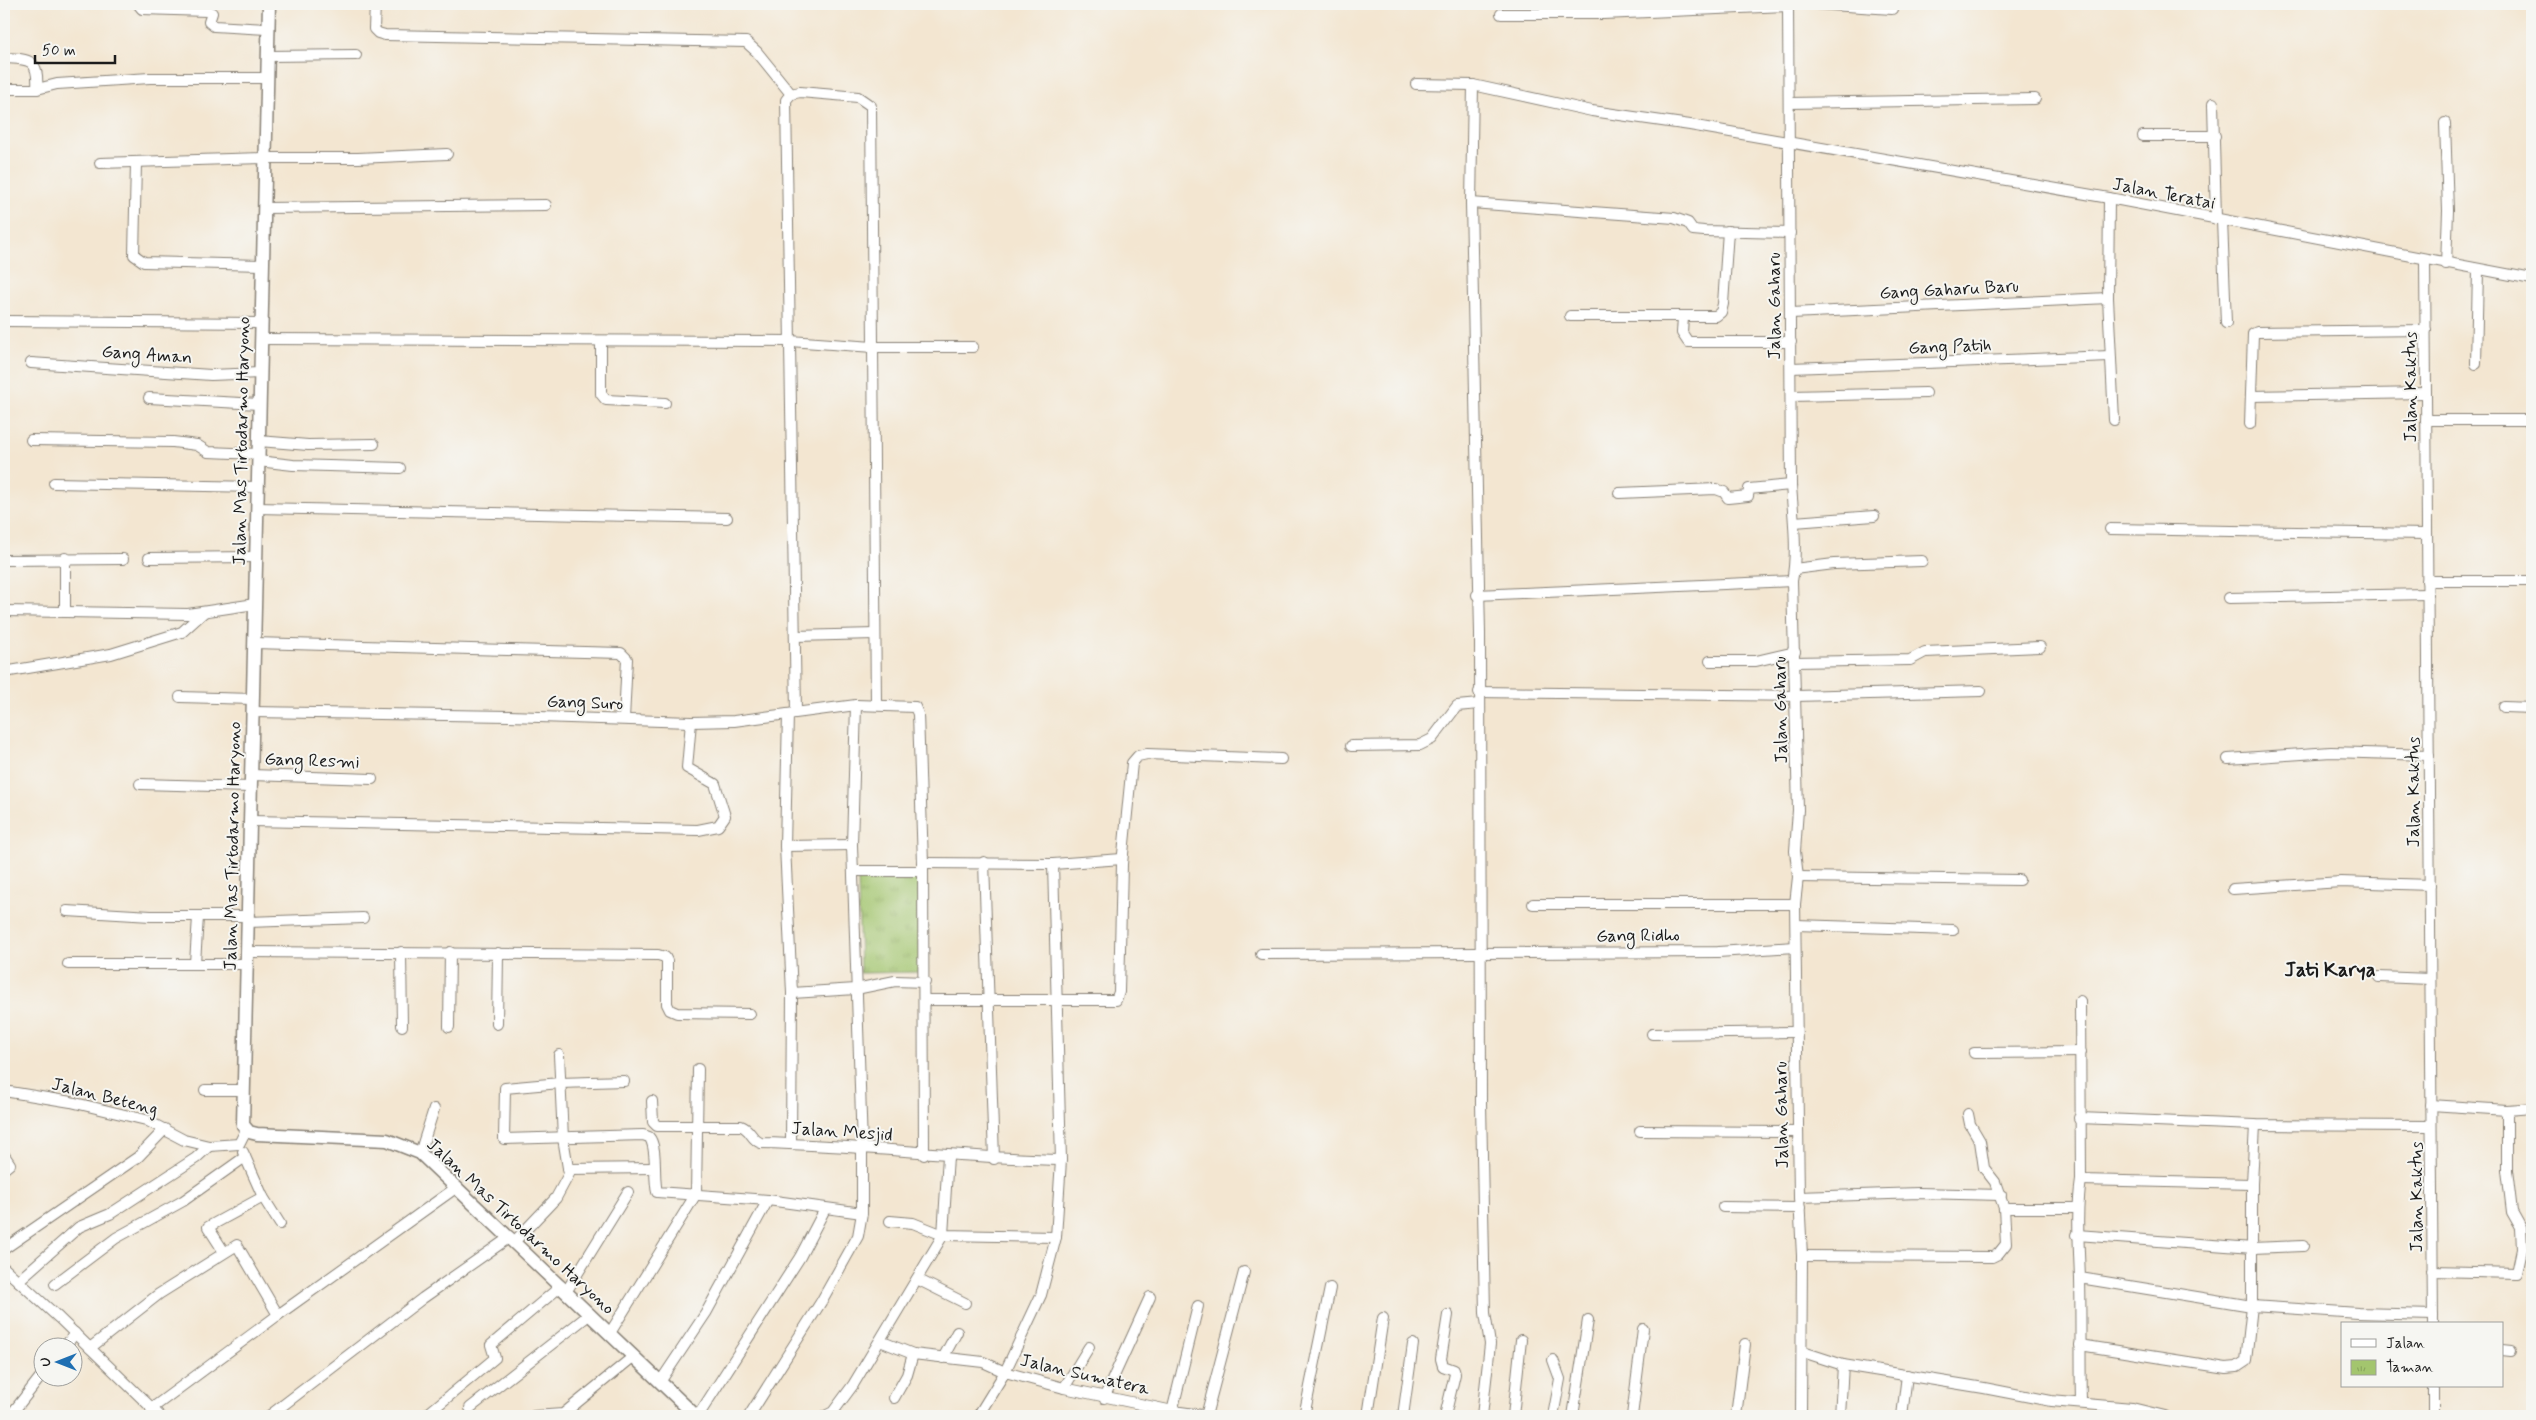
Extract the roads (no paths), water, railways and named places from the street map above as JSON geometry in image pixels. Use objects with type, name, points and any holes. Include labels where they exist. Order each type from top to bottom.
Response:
[{"type":"street","points":[[138,4],[142,9],[208,11],[212,13],[209,22],[214,26],[268,29]]},
{"type":"street","name":"Jalan Mas Tirtodarmo Haryono","points":[[269,4],[243,1122],[246,1130],[258,1134],[387,1140],[420,1154],[697,1416]]},
{"type":"street","points":[[375,4],[374,29],[378,34],[385,35],[746,42],[757,52],[791,94]]},
{"type":"street","points":[[1816,4],[1892,9]]},
{"type":"street","points":[[1501,14],[1603,14],[1788,5]]},
{"type":"street","name":"Jalan Gaharu","points":[[1788,5],[1791,485],[1794,522],[1794,569],[1792,581],[1798,810],[1795,851],[1798,877],[1795,904],[1795,948],[1803,1352],[1801,1416]]},
{"type":"street","points":[[268,56],[356,55]]},
{"type":"street","points":[[4,58],[25,59],[32,62],[35,66],[37,89]]},
{"type":"street","points":[[4,89],[37,89],[57,84],[150,78],[267,78]]},
{"type":"street","name":"Jalan Teratai","points":[[1416,84],[1473,85],[1592,111],[1789,142],[2109,198],[2532,279]]},
{"type":"street","points":[[1473,85],[1470,202],[1477,439],[1477,595],[1480,633],[1478,704],[1481,1102],[1485,1313],[1490,1344],[1482,1416]]},
{"type":"street","points":[[791,1144],[792,993],[785,846],[795,636],[786,100],[791,94],[814,92],[858,97],[871,106],[876,705]]},
{"type":"street","points":[[1789,103],[2035,99]]},
{"type":"street","points":[[2213,103],[2226,323]]},
{"type":"street","points":[[2445,123],[2448,212],[2446,264]]},
{"type":"street","points":[[2143,136],[2215,136]]},
{"type":"street","points":[[100,163],[265,158],[358,158],[447,154]]},
{"type":"street","points":[[136,163],[134,255],[138,260],[144,262],[263,264]]},
{"type":"street","points":[[2109,198],[2108,298],[2114,420]]},
{"type":"street","points":[[1470,202],[1674,218],[1688,223],[1693,230],[1790,233]]},
{"type":"street","points":[[264,208],[546,205]]},
{"type":"street","points":[[1570,316],[1716,316],[1721,312],[1728,231]]},
{"type":"street","name":"Jalan Kaktus","points":[[2425,260],[2433,1319]]},
{"type":"street","points":[[2476,364],[2478,270]]},
{"type":"street","name":"Gang Gaharu Baru","points":[[1791,313],[2108,298]]},
{"type":"street","points":[[1683,317],[1682,333],[1688,342],[1791,342]]},
{"type":"street","points":[[4,321],[261,323]]},
{"type":"street","points":[[2250,424],[2254,334],[2257,332],[2426,330]]},
{"type":"street","points":[[261,339],[790,341],[873,347],[973,346]]},
{"type":"street","points":[[601,341],[601,394],[606,400],[665,403]]},
{"type":"street","name":"Gang Patih","points":[[1791,368],[2110,356]]},
{"type":"street","name":"Gang Aman","points":[[31,362],[211,375],[260,373]]},
{"type":"street","points":[[1791,396],[1926,393]]},
{"type":"street","points":[[2251,396],[2426,393]]},
{"type":"street","points":[[149,398],[260,404]]},
{"type":"street","points":[[2426,420],[2532,420]]},
{"type":"street","points":[[31,440],[173,442],[197,445],[208,452],[258,452],[308,444],[374,444]]},
{"type":"street","points":[[258,452],[293,465],[400,468]]},
{"type":"street","points":[[54,483],[258,486]]},
{"type":"street","points":[[1619,493],[1716,489],[1724,492],[1728,498],[1737,499],[1748,496],[1750,489],[1791,485]]},
{"type":"street","points":[[257,508],[728,518]]},
{"type":"street","points":[[1794,522],[1874,516]]},
{"type":"street","points":[[2110,529],[2427,534]]},
{"type":"street","points":[[149,558],[256,557]]},
{"type":"street","points":[[65,558],[65,612]]},
{"type":"street","points":[[4,560],[123,559]]},
{"type":"street","points":[[1794,569],[1842,563],[1922,561]]},
{"type":"street","points":[[2428,581],[2532,580]]},
{"type":"street","points":[[1477,595],[1792,581]]},
{"type":"street","points":[[2229,598],[2428,594]]},
{"type":"street","points":[[4,611],[188,614],[255,604]]},
{"type":"street","points":[[4,672],[111,654],[182,632],[203,612]]},
{"type":"street","points":[[795,636],[875,634]]},
{"type":"street","points":[[254,643],[621,653],[626,659],[624,719]]},
{"type":"street","points":[[1710,661],[1756,661],[1795,657],[1910,660],[1924,652],[2040,647]]},
{"type":"street","points":[[1478,692],[1796,696],[1982,691]]},
{"type":"street","points":[[180,697],[252,699]]},
{"type":"street","points":[[1351,746],[1420,744],[1436,734],[1457,706],[1478,704]]},
{"type":"street","points":[[749,1416],[822,1302],[858,1236],[862,1213],[862,1147],[852,845],[856,705]]},
{"type":"street","name":"Gang Suro","points":[[252,712],[691,722],[734,721],[856,705],[915,707],[918,714],[923,867]]},
{"type":"street","points":[[2504,707],[2532,708]]},
{"type":"street","points":[[250,821],[704,829],[718,826],[725,816],[715,784],[687,768],[691,722]]},
{"type":"street","points":[[2228,759],[2331,752],[2429,755]]},
{"type":"street","points":[[924,1000],[1116,1000],[1119,992],[1122,859],[1132,762],[1138,756],[1146,754],[1281,759]]},
{"type":"street","name":"Gang Resmi","points":[[140,784],[372,779]]},
{"type":"street","points":[[785,846],[852,845]]},
{"type":"street","points":[[854,871],[984,862],[1053,864],[1122,859]]},
{"type":"street","points":[[984,862],[994,1159]]},
{"type":"street","points":[[880,1341],[913,1354],[983,1362],[1005,1372],[1041,1295],[1056,1237],[1061,1160],[1055,999],[1053,864]]},
{"type":"street","points":[[923,867],[925,982],[924,1154]]},
{"type":"street","points":[[1798,877],[2019,880]]},
{"type":"street","points":[[2234,889],[2341,882],[2430,885]]},
{"type":"street","points":[[1533,904],[1795,904]]},
{"type":"street","points":[[67,911],[248,919],[363,918]]},
{"type":"street","points":[[195,963],[198,917]]},
{"type":"street","points":[[1796,925],[1953,930]]},
{"type":"street","name":"Gang Ridho","points":[[1261,954],[1718,952],[1795,948]]},
{"type":"street","points":[[68,964],[195,963],[247,958],[402,952],[662,956],[667,961],[667,1004],[670,1010],[677,1013],[750,1014]]},
{"type":"street","points":[[402,952],[402,1026]]},
{"type":"street","points":[[449,1028],[450,952]]},
{"type":"street","points":[[498,953],[498,1024]]},
{"type":"street","points":[[2379,976],[2430,979]]},
{"type":"street","points":[[792,993],[856,989],[895,981],[925,982]]},
{"type":"street","points":[[2080,1002],[2079,1118],[2081,1180],[2076,1235],[2080,1278],[2081,1402]]},
{"type":"street","points":[[1652,1034],[1796,1032]]},
{"type":"street","points":[[1974,1053],[2081,1052]]},
{"type":"street","points":[[269,1416],[423,1298],[512,1240],[556,1198],[564,1184],[568,1169],[562,1138],[559,1056]]},
{"type":"street","points":[[610,1333],[696,1194],[698,1069]]},
{"type":"street","points":[[624,1081],[560,1083],[505,1088],[504,1137],[506,1141],[649,1137],[654,1145],[657,1192],[768,1200],[862,1213]]},
{"type":"street","points":[[205,1090],[244,1090]]},
{"type":"street","name":"Jalan Beteng","points":[[5,1092],[71,1102],[146,1120],[184,1140],[209,1146],[239,1144]]},
{"type":"street","name":"Jalan Mesjid","points":[[652,1100],[654,1125],[741,1126],[746,1128],[756,1142],[862,1147],[994,1159],[1061,1160]]},
{"type":"street","points":[[2431,1105],[2507,1110],[2532,1108]]},
{"type":"street","points":[[420,1154],[434,1109]]},
{"type":"street","points":[[2432,1271],[2517,1273],[2522,1250],[2522,1228],[2512,1212],[2506,1170],[2507,1110]]},
{"type":"street","points":[[1802,1256],[1992,1257],[1998,1254],[2006,1244],[2004,1208],[1995,1182],[1984,1168],[1980,1141],[1970,1124],[1968,1114]]},
{"type":"street","points":[[2079,1118],[2255,1125],[2431,1126]]},
{"type":"street","points":[[2080,1345],[2226,1368],[2244,1364],[2247,1358],[2252,1306],[2252,1184],[2255,1125]]},
{"type":"street","points":[[4,1249],[138,1157],[165,1129]]},
{"type":"street","points":[[246,1130],[239,1144],[263,1197],[280,1224]]},
{"type":"street","points":[[1640,1131],[1798,1132]]},
{"type":"street","points":[[18,1281],[79,1227],[110,1214],[196,1158],[209,1146]]},
{"type":"street","points":[[4,1155],[10,1164],[4,1168]]},
{"type":"street","points":[[825,1416],[833,1412],[880,1341],[943,1234],[948,1156]]},
{"type":"street","points":[[55,1284],[116,1238],[183,1201],[245,1157]]},
{"type":"street","points":[[568,1169],[654,1168]]},
{"type":"street","points":[[2081,1180],[2252,1184]]},
{"type":"street","points":[[151,1409],[278,1315],[457,1187]]},
{"type":"street","points":[[425,1416],[496,1358],[491,1345],[563,1289],[628,1192]]},
{"type":"street","points":[[1723,1206],[1919,1193],[2001,1195]]},
{"type":"street","points":[[224,1252],[208,1227],[263,1197]]},
{"type":"street","points":[[660,1382],[706,1313],[768,1200]]},
{"type":"street","points":[[2004,1208],[2077,1208]]},
{"type":"street","points":[[697,1416],[800,1257],[825,1209]]},
{"type":"street","points":[[890,1221],[913,1224],[943,1234],[1056,1237]]},
{"type":"street","points":[[2076,1235],[2253,1248],[2304,1246]]},
{"type":"street","points":[[90,1348],[159,1294],[237,1245],[278,1315]]},
{"type":"street","points":[[4,1268],[75,1333],[160,1416]]},
{"type":"street","points":[[1207,1416],[1244,1272]]},
{"type":"street","points":[[2080,1278],[2252,1306],[2433,1319]]},
{"type":"street","points":[[916,1279],[965,1304]]},
{"type":"street","points":[[1304,1416],[1330,1288]]},
{"type":"street","points":[[1104,1398],[1150,1297]]},
{"type":"street","points":[[1172,1414],[1198,1306]]},
{"type":"street","points":[[470,1408],[590,1314]]},
{"type":"street","points":[[1445,1416],[1455,1374],[1454,1370],[1443,1366],[1441,1359],[1448,1315]]},
{"type":"street","points":[[1368,1416],[1383,1318]]},
{"type":"street","points":[[1573,1416],[1588,1320]]},
{"type":"street","points":[[1632,1416],[1643,1329]]},
{"type":"street","points":[[943,1358],[957,1332]]},
{"type":"street","points":[[71,1338],[75,1333]]},
{"type":"street","points":[[1513,1416],[1521,1340]]},
{"type":"street","points":[[1403,1416],[1413,1344]]},
{"type":"street","points":[[1736,1416],[1745,1344]]},
{"type":"street","points":[[1064,1388],[1089,1348]]},
{"type":"street","points":[[1803,1352],[1843,1365],[2051,1401],[2081,1402],[2131,1412],[2165,1416]]},
{"type":"street","points":[[894,1398],[907,1375],[913,1354]]},
{"type":"street","points":[[534,1416],[537,1414],[549,1416],[563,1414],[634,1356]]},
{"type":"street","points":[[1553,1360],[1560,1379],[1553,1416]]},
{"type":"street","points":[[1840,1416],[1843,1365]]},
{"type":"street","name":"Jalan Sumatera","points":[[978,1416],[1005,1372],[1104,1398],[1134,1402],[1172,1414],[1207,1416]]},
{"type":"street","points":[[1902,1416],[1908,1375]]},
{"type":"street","points":[[10,1416],[32,1388]]},
{"type":"street","points":[[2433,1388],[2433,1416]]},
{"type":"district","name":"Jati Karya","points":[[2330,969]]}]
